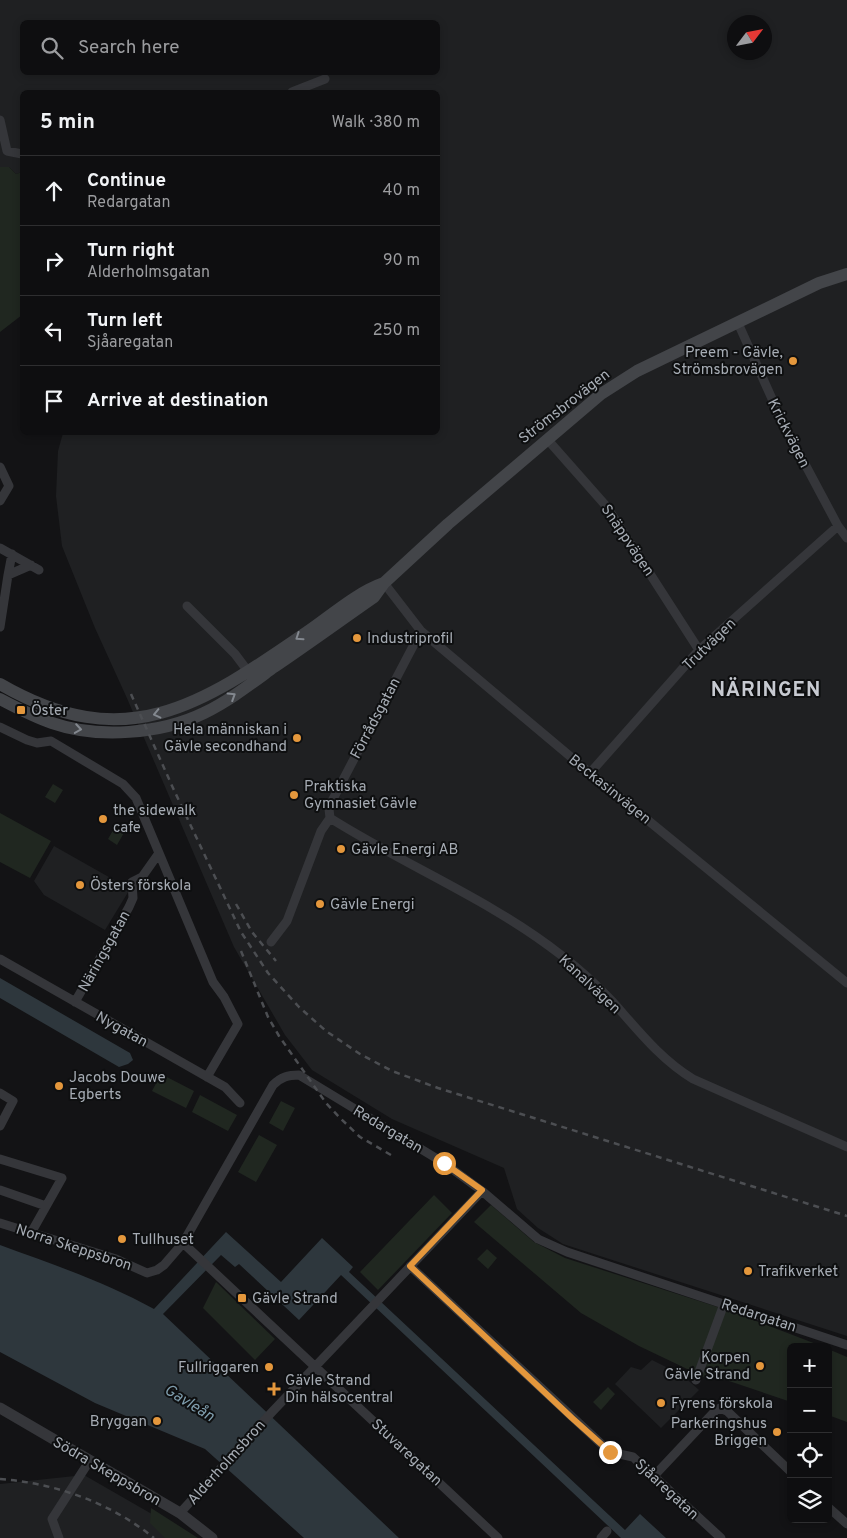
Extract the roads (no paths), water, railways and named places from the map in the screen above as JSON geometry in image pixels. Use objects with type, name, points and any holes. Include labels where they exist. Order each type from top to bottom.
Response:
[{"type":"main road","name":"Strömsbrovägen","points":[[0,699],[53,724],[76,729],[122,733],[156,729],[184,722],[205,713],[251,676],[370,589],[384,584],[448,524],[601,394],[637,371],[820,283],[847,274]]},
{"type":"main road","name":"Strömsbrovägen","points":[[0,684],[46,707],[75,716],[134,719],[160,714],[186,705],[251,676]]},
{"type":"street","points":[[297,90],[325,79]]},
{"type":"street","points":[[0,120],[7,151],[20,154]]},
{"type":"street","name":"Krickvägen","points":[[738,323],[782,421],[838,526],[847,538]]},
{"type":"street","name":"Snäppvägen","points":[[546,439],[607,507],[699,650]]},
{"type":"street","points":[[0,467],[9,486],[0,501]]},
{"type":"street","name":"Trutvägen","points":[[590,773],[699,650],[838,526]]},
{"type":"street","points":[[0,548],[35,568],[8,575]]},
{"type":"street","points":[[0,627],[12,554]]},
{"type":"street","name":"Beckasinvägen","points":[[384,584],[421,631],[590,773],[847,983]]},
{"type":"street","points":[[187,606],[235,654],[251,676]]},
{"type":"street","name":"Förrådsgatan","points":[[271,942],[287,921],[320,831],[330,818],[329,809],[333,799],[421,631]]},
{"type":"street","points":[[0,727],[37,743],[51,740],[123,784],[136,798],[213,982],[224,997],[238,1024],[208,1077]]},
{"type":"street","name":"Kanalvägen","points":[[330,818],[518,926],[560,954],[591,980],[646,1040],[679,1071],[693,1079],[847,1147]]},
{"type":"street","name":"Näringsgatan","points":[[75,1002],[129,907],[134,891],[132,882],[142,877],[159,852]]},
{"type":"street","name":"Nygatan","points":[[0,960],[225,1087],[240,1103]]},
{"type":"street","name":"Redargatan","points":[[147,1272],[157,1270],[164,1265],[183,1243],[267,1092],[278,1080],[288,1075],[299,1076],[444,1163],[482,1190],[538,1239],[567,1252],[847,1345]]},
{"type":"street","points":[[0,1093],[13,1101],[0,1126]]},
{"type":"street","points":[[0,1159],[62,1178],[31,1233]]},
{"type":"street","points":[[0,1190],[46,1206]]},
{"type":"street","name":"Alderholmsbron","points":[[180,1513],[315,1366],[482,1190]]},
{"type":"street","name":"Norra Skeppsbron","points":[[0,1222],[116,1259],[147,1272]]},
{"type":"street","name":"Stuvaregatan","points":[[183,1243],[498,1538]]},
{"type":"street","name":"Sjåaregatan","points":[[410,1266],[610,1452],[633,1457],[721,1538]]},
{"type":"street","points":[[696,1380],[724,1304]]},
{"type":"street","name":"Södra Skeppsbron","points":[[0,1408],[180,1513],[212,1538]]},
{"type":"street","points":[[653,1477],[720,1408],[727,1411],[787,1468]]},
{"type":"street","points":[[59,1538],[52,1519],[90,1460]]},
{"type":"street","points":[[832,1511],[847,1524]]},
{"type":"water","points":[[0,978],[130,1053],[133,1060],[119,1067],[0,998]]},
{"type":"water","name":"Gavleån","points":[[226,1232],[281,1282],[322,1238],[353,1267],[349,1272],[625,1530],[640,1514],[666,1538],[621,1538],[341,1275],[299,1320],[239,1264],[235,1267],[221,1255],[163,1314],[399,1538],[304,1538],[205,1449],[95,1403],[0,1352],[0,1245],[59,1266],[154,1309]]},
{"type":"railway","points":[[131,694],[241,932],[268,973],[299,1007],[326,1031],[360,1054],[392,1071],[438,1088],[847,1216]]},
{"type":"railway","points":[[236,904],[252,932],[276,961]]},
{"type":"railway","points":[[241,951],[268,1017],[279,1036],[326,1103],[360,1137],[391,1155]]},
{"type":"railway","points":[[0,1479],[41,1485],[82,1497],[120,1515],[154,1538]]},
{"type":"place","name":"Preem - Gävle, Strömsbrovägen","points":[[793,361]]},
{"type":"place","name":"Industriprofil","points":[[357,638]]},
{"type":"place","name":"Öster","points":[[21,710]]},
{"type":"place","name":"Hela människan i Gävle secondhand","points":[[297,738]]},
{"type":"place","name":"Praktiska Gymnasiet Gävle","points":[[294,795]]},
{"type":"place","name":"the sidewalk cafe","points":[[103,819]]},
{"type":"place","name":"Gävle Energi AB","points":[[341,849]]},
{"type":"place","name":"Östers förskola","points":[[80,885]]},
{"type":"place","name":"Gävle Energi","points":[[320,904]]},
{"type":"place","name":"Jacobs Douwe Egberts","points":[[59,1086]]},
{"type":"place","name":"Tullhuset","points":[[122,1239]]},
{"type":"place","name":"Trafikverket","points":[[748,1271]]},
{"type":"place","name":"Gävle Strand","points":[[242,1298]]},
{"type":"place","name":"Korpen Gävle Strand","points":[[760,1366]]},
{"type":"place","name":"Fullriggaren","points":[[269,1367]]},
{"type":"place","name":"Gävle Strand Din hälsocentral","points":[[274,1389]]},
{"type":"place","name":"Fyrens förskola","points":[[661,1403]]},
{"type":"place","name":"Bryggan","points":[[157,1421]]},
{"type":"place","name":"Parkeringshus Briggen","points":[[777,1432]]},
{"type":"district","name":"NÄRINGEN","points":[[766,689]]}]
